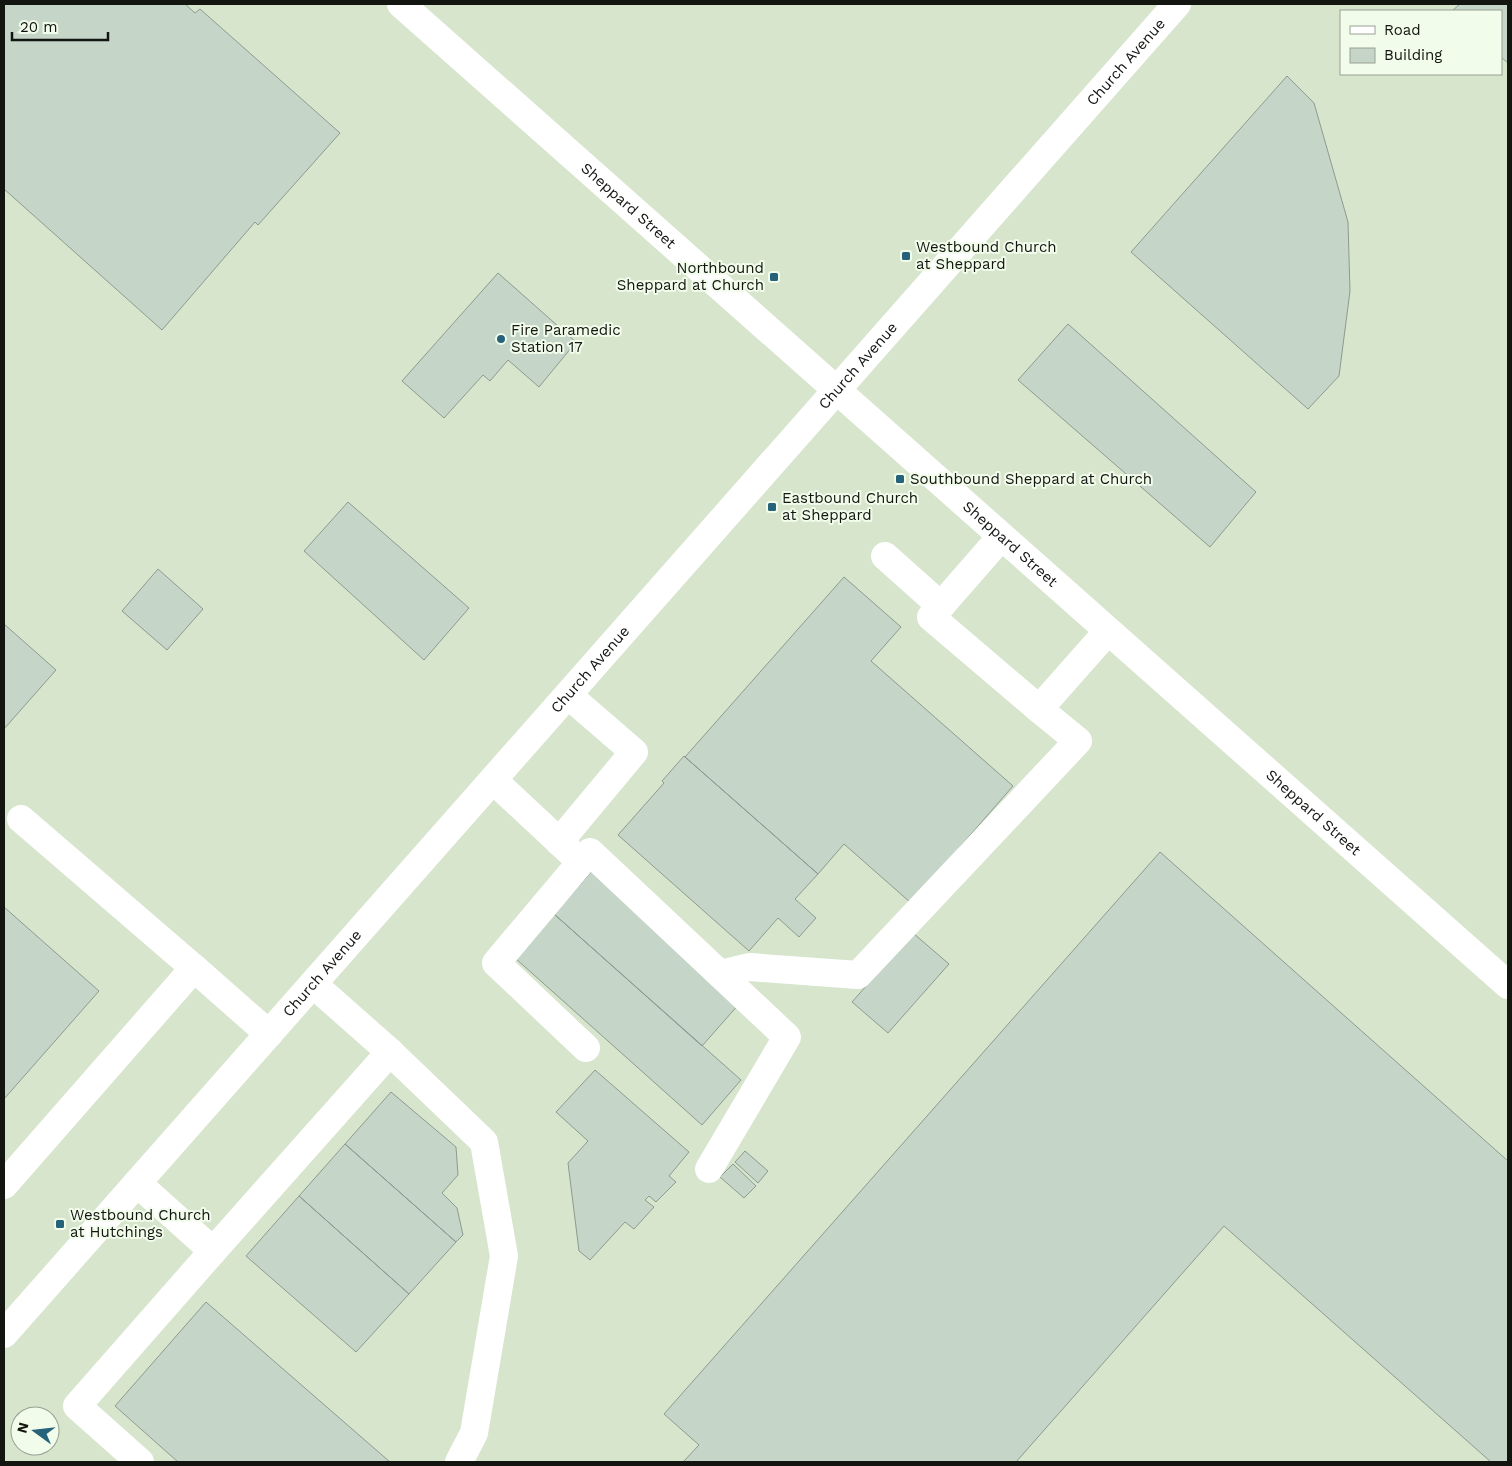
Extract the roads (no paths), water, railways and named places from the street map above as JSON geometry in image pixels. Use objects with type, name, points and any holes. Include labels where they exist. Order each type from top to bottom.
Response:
[{"type":"street","name":"Sheppard Street","points":[[401,4],[1108,631],[1505,977]]},
{"type":"street","name":"Church Avenue","points":[[4,1334],[1177,4]]},
{"type":"street","points":[[720,974],[749,967],[858,975],[1078,741],[931,617],[1001,536]]},
{"type":"street","points":[[885,556],[941,606]]},
{"type":"street","points":[[1039,709],[1108,631]]},
{"type":"street","points":[[559,842],[634,752],[568,695]]},
{"type":"street","points":[[493,780],[581,862]]},
{"type":"street","points":[[21,819],[269,1034]]},
{"type":"street","points":[[586,1048],[496,963],[590,852],[787,1037],[709,1169]]},
{"type":"street","points":[[4,1185],[194,968]]},
{"type":"street","points":[[313,984],[390,1052],[484,1142],[504,1256],[474,1433],[459,1462]]},
{"type":"street","points":[[140,1462],[77,1406],[390,1052]]},
{"type":"street","points":[[137,1183],[213,1251]]},
{"type":"place","name":"Westbound Church at Sheppard","points":[[906,256]]},
{"type":"place","name":"Northbound Sheppard at Church","points":[[774,277]]},
{"type":"place","name":"Fire Paramedic Station 17","points":[[501,339]]},
{"type":"place","name":"Southbound Sheppard at Church","points":[[900,479]]},
{"type":"place","name":"Eastbound Church at Sheppard","points":[[772,507]]},
{"type":"place","name":"Westbound Church at Hutchings","points":[[60,1224]]}]
